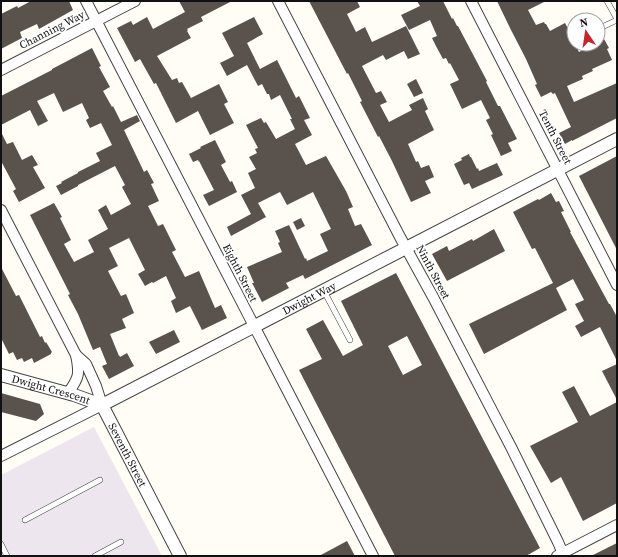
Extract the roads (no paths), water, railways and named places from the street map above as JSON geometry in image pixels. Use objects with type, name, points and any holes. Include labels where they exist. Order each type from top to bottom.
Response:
[{"type":"street","name":"Eighth Street","points":[[86,1],[373,556]]},
{"type":"street","name":"Channing Way","points":[[1,70],[135,1]]},
{"type":"street","name":"Ninth Street","points":[[278,1],[512,449],[558,542],[561,555]]},
{"type":"street","name":"Tenth Street","points":[[471,1],[617,285]]},
{"type":"street","name":"Dwight Way","points":[[1,456],[617,139]]},
{"type":"street","name":"Seventh Street","points":[[1,210],[76,355],[79,368],[77,380],[68,393]]},
{"type":"street","name":"Seventh Street","points":[[76,355],[86,364],[102,404],[180,556]]},
{"type":"street","name":"Dwight Crescent","points":[[1,374],[102,404]]},
{"type":"street","points":[[561,555],[617,525]]},
{"type":"lane","points":[[606,25],[617,19],[607,1]]},
{"type":"lane","points":[[324,290],[350,340]]},
{"type":"lane","points":[[25,520],[100,480]]},
{"type":"lane","points":[[95,556],[121,542]]},
{"type":"lane","points":[[1,544],[7,556]]}]
